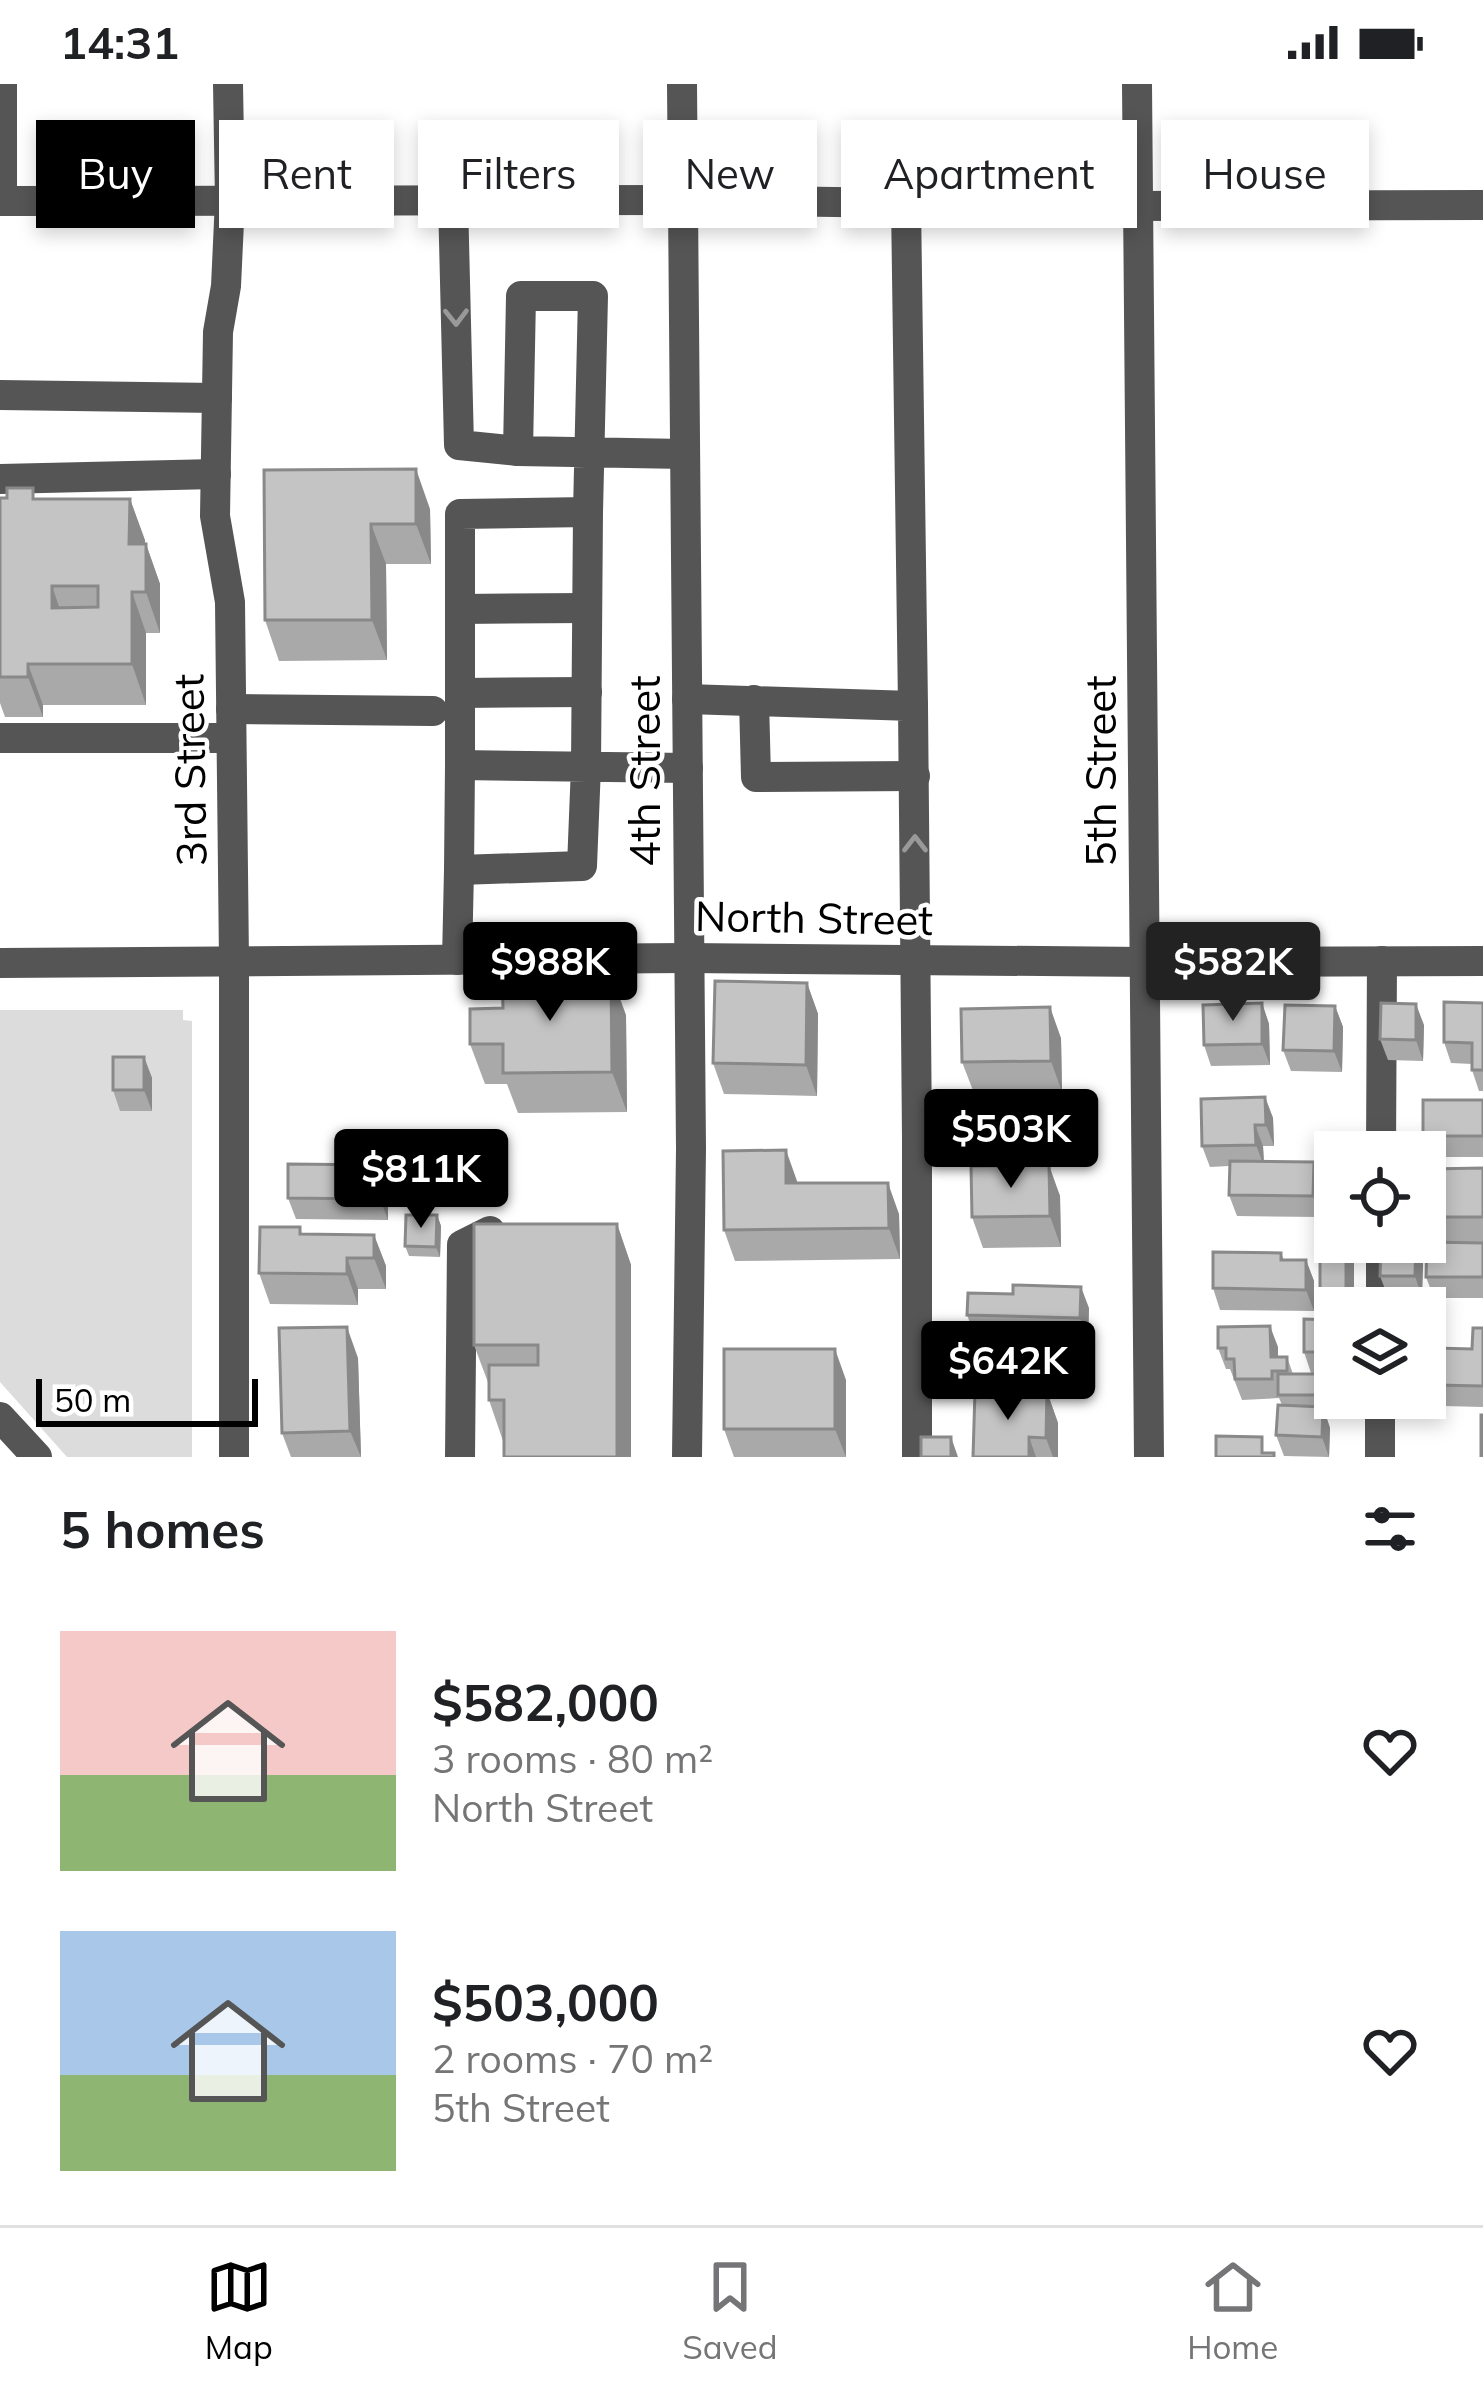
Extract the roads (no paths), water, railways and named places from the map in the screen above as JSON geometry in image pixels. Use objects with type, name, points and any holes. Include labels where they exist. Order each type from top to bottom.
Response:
[{"type":"street","points":[[2,84],[1,201],[219,200]]},
{"type":"street","name":"3rd Street","points":[[228,84],[229,120]]},
{"type":"street","name":"4th Street","points":[[682,84],[682,120]]},
{"type":"street","name":"5th Street","points":[[1137,84],[1149,1457]]},
{"type":"street","points":[[1138,206],[1483,205]]},
{"type":"street","name":"3rd Street","points":[[229,228],[218,332],[215,516],[230,602],[234,1457]]},
{"type":"street","points":[[454,228],[459,445],[518,451],[685,454]]},
{"type":"street","name":"4th Street","points":[[683,228],[691,1170],[688,1457]]},
{"type":"street","points":[[906,228],[915,776],[917,1457]]},
{"type":"street","points":[[459,870],[582,866],[592,296],[521,296],[518,451]]},
{"type":"street","points":[[0,395],[217,398]]},
{"type":"street","points":[[0,479],[216,474]]},
{"type":"street","points":[[457,960],[460,514],[588,512]]},
{"type":"street","points":[[460,609],[587,608]]},
{"type":"street","points":[[460,693],[587,692]]},
{"type":"street","points":[[687,699],[913,706]]},
{"type":"street","points":[[754,700],[756,777],[915,776]]},
{"type":"street","points":[[0,738],[434,711]]},
{"type":"street","points":[[460,765],[688,768]]},
{"type":"street","name":"North Street","points":[[0,963],[688,958],[1483,961]]},
{"type":"street","points":[[1381,1131],[1382,961]]},
{"type":"street","points":[[460,1457],[462,1245],[490,1231]]},
{"type":"street","points":[[0,1417],[37,1457]]},
{"type":"street","points":[[1380,1419],[1380,1457]]}]
